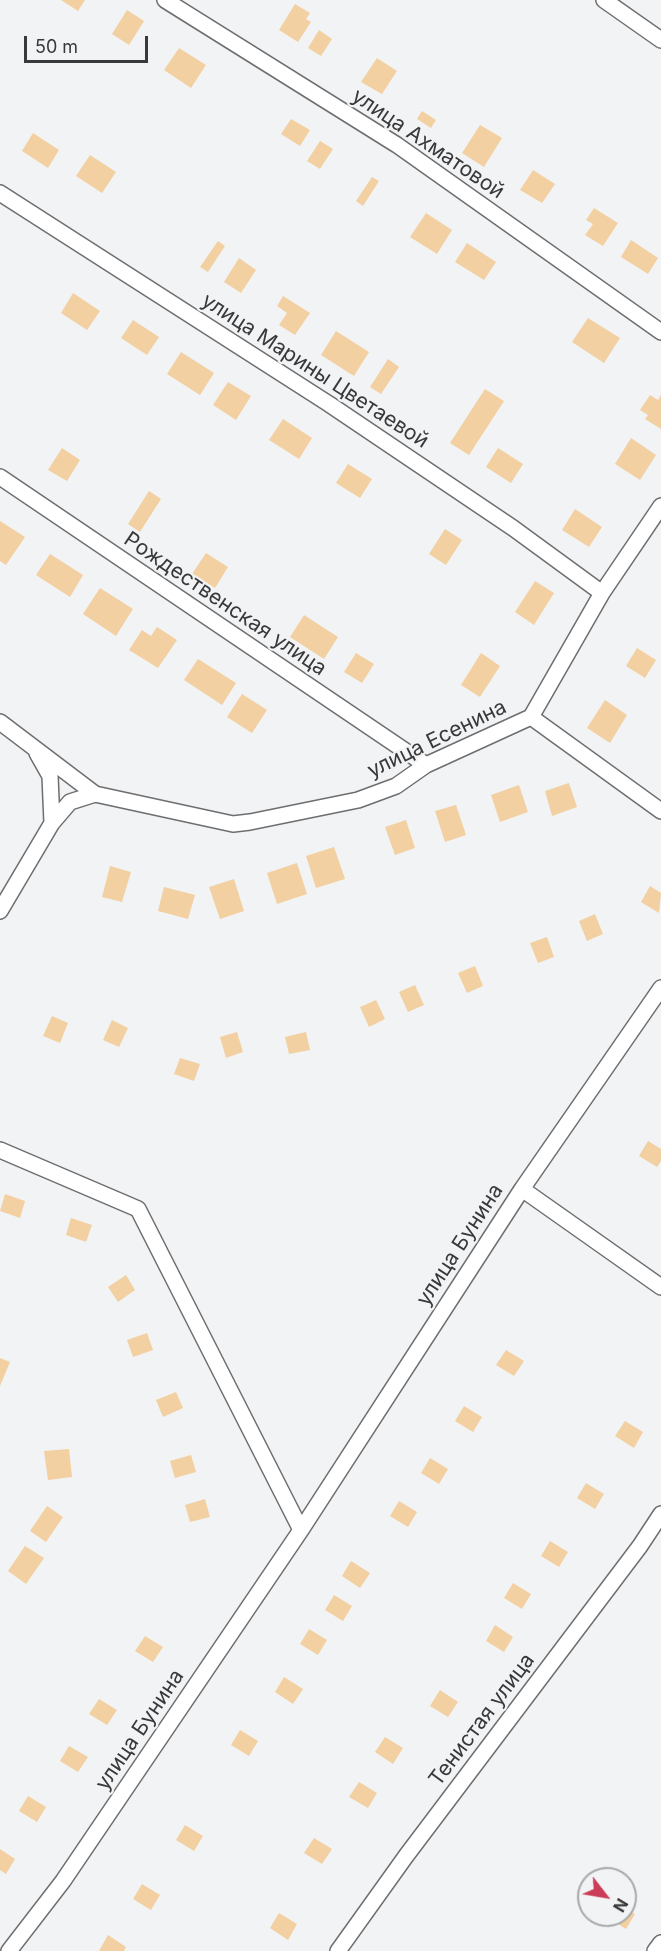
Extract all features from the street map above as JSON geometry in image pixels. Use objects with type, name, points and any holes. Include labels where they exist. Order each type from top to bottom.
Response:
[{"type":"street","name":"улица Ахматовой","points":[[165,0],[397,146],[661,332]]},
{"type":"street","points":[[604,0],[661,40]]},
{"type":"street","name":"улица Марины Цветаевой","points":[[0,193],[329,404],[513,528],[602,593]]},
{"type":"street","name":"Рождественская улица","points":[[0,477],[426,765]]},
{"type":"street","name":"улица Есенина","points":[[95,794],[233,824],[358,800],[396,786],[426,765],[531,717],[602,593],[661,506]]},
{"type":"street","points":[[531,717],[661,811]]},
{"type":"street","points":[[0,722],[95,794]]},
{"type":"street","points":[[34,747],[50,776],[52,823]]},
{"type":"street","points":[[0,911],[52,823],[70,802],[95,794]]},
{"type":"street","name":"улица Бунина","points":[[9,1951],[63,1881],[302,1530],[522,1189],[661,988]]},
{"type":"street","points":[[0,1150],[138,1209],[302,1530]]},
{"type":"street","points":[[522,1189],[661,1287]]},
{"type":"street","name":"Тенистая улица","points":[[338,1951],[406,1856],[640,1546],[661,1514]]},
{"type":"street","points":[[655,1951],[661,1943]]},
{"type":"building","points":[[61,0],[85,0],[78,11]]},
{"type":"building","points":[[295,4],[310,13],[306,19],[311,22],[298,42],[279,30]]},
{"type":"building","points":[[127,10],[144,21],[129,45],[112,34]]},
{"type":"building","points":[[319,30],[332,39],[321,56],[308,48]]},
{"type":"building","points":[[179,48],[206,65],[191,88],[164,70]]},
{"type":"building","points":[[377,58],[397,71],[382,94],[361,82]]},
{"type":"building","points":[[422,111],[436,120],[431,128],[417,119]]},
{"type":"building","points":[[291,119],[310,130],[300,146],[281,134]]},
{"type":"building","points":[[480,125],[502,138],[484,167],[462,153]]},
{"type":"building","points":[[33,133],[59,150],[48,168],[22,151]]},
{"type":"building","points":[[320,141],[333,149],[320,169],[307,161]]},
{"type":"building","points":[[90,155],[116,172],[102,193],[76,176]]},
{"type":"building","points":[[533,170],[555,184],[542,203],[520,190]]},
{"type":"building","points":[[372,177],[379,181],[363,206],[356,201]]},
{"type":"building","points":[[594,208],[618,223],[603,246],[585,235],[593,224],[586,220]]},
{"type":"building","points":[[426,213],[452,230],[437,254],[410,237]]},
{"type":"building","points":[[631,240],[658,258],[648,274],[621,257]]},
{"type":"building","points":[[218,241],[225,246],[208,272],[200,267]]},
{"type":"building","points":[[467,243],[496,262],[484,280],[455,262]]},
{"type":"building","points":[[239,258],[256,270],[241,293],[224,282]]},
{"type":"building","points":[[73,293],[100,311],[87,330],[61,313]]},
{"type":"building","points":[[283,296],[310,313],[295,335],[279,325],[287,313],[277,306]]},
{"type":"building","points":[[588,318],[620,338],[604,363],[572,342]]},
{"type":"building","points":[[133,320],[159,337],[147,355],[121,338]]},
{"type":"building","points":[[336,331],[369,352],[354,376],[321,355]]},
{"type":"building","points":[[181,352],[214,373],[200,395],[167,374]]},
{"type":"building","points":[[388,359],[399,367],[381,394],[370,387]]},
{"type":"building","points":[[228,382],[251,396],[236,420],[213,405]]},
{"type":"building","points":[[485,389],[504,401],[469,455],[450,443]]},
{"type":"building","points":[[650,395],[658,400],[661,395],[661,429],[645,419],[648,415],[640,410]]},
{"type":"building","points":[[283,419],[312,438],[299,459],[269,440]]},
{"type":"building","points":[[631,438],[656,455],[640,480],[615,464]]},
{"type":"building","points":[[62,448],[80,460],[67,481],[48,470]]},
{"type":"building","points":[[498,448],[523,464],[511,483],[486,467]]},
{"type":"building","points":[[348,464],[372,479],[360,498],[336,483]]},
{"type":"building","points":[[149,491],[161,499],[140,532],[128,524]]},
{"type":"building","points":[[575,509],[602,527],[589,547],[562,530]]},
{"type":"building","points":[[0,521],[25,537],[6,565],[0,561]]},
{"type":"building","points":[[445,529],[462,540],[446,565],[429,554]]},
{"type":"building","points":[[206,553],[228,567],[215,588],[192,574]]},
{"type":"building","points":[[50,554],[83,575],[70,597],[36,575]]},
{"type":"building","points":[[535,581],[554,593],[534,625],[515,612]]},
{"type":"building","points":[[100,588],[133,609],[116,636],[83,614]]},
{"type":"building","points":[[304,615],[338,637],[324,659],[290,637]]},
{"type":"building","points":[[157,627],[177,640],[158,668],[129,650],[142,630],[151,636]]},
{"type":"building","points":[[637,648],[656,660],[645,678],[626,666]]},
{"type":"building","points":[[356,653],[374,664],[362,683],[344,672]]},
{"type":"building","points":[[481,653],[500,666],[480,697],[461,685]]},
{"type":"building","points":[[198,659],[236,683],[222,705],[184,680]]},
{"type":"building","points":[[242,694],[267,710],[252,733],[227,717]]},
{"type":"building","points":[[605,700],[627,715],[610,743],[587,728]]},
{"type":"building","points":[[569,783],[577,807],[552,816],[545,791]]},
{"type":"building","points":[[519,785],[528,812],[500,822],[491,795]]},
{"type":"building","points":[[456,805],[466,835],[445,842],[435,811]]},
{"type":"building","points":[[406,820],[415,848],[395,855],[385,827]]},
{"type":"building","points":[[334,847],[345,879],[316,888],[306,856]]},
{"type":"building","points":[[297,863],[307,894],[277,904],[267,873]]},
{"type":"building","points":[[110,866],[131,872],[122,902],[102,897]]},
{"type":"building","points":[[234,879],[244,911],[220,919],[209,887]]},
{"type":"building","points":[[650,886],[661,893],[659,913],[641,902]]},
{"type":"building","points":[[164,887],[195,895],[188,919],[158,911]]},
{"type":"building","points":[[595,914],[603,934],[587,941],[579,921]]},
{"type":"building","points":[[547,937],[554,957],[538,963],[530,943]]},
{"type":"building","points":[[475,966],[483,986],[467,993],[458,973]]},
{"type":"building","points":[[415,985],[424,1005],[408,1012],[399,992]]},
{"type":"building","points":[[376,1000],[385,1019],[369,1027],[360,1007]]},
{"type":"building","points":[[52,1016],[68,1023],[60,1043],[43,1036]]},
{"type":"building","points":[[112,1020],[128,1028],[119,1047],[103,1040]]},
{"type":"building","points":[[237,1032],[243,1052],[226,1058],[220,1037]]},
{"type":"building","points":[[306,1032],[310,1050],[289,1054],[285,1037]]},
{"type":"building","points":[[180,1058],[200,1064],[194,1081],[174,1074]]},
{"type":"building","points":[[648,1141],[661,1149],[661,1161],[657,1167],[639,1156]]},
{"type":"building","points":[[5,1194],[25,1201],[20,1218],[0,1211]]},
{"type":"building","points":[[71,1218],[92,1225],[86,1242],[66,1235]]},
{"type":"building","points":[[126,1275],[135,1290],[118,1302],[108,1287]]},
{"type":"building","points":[[147,1333],[153,1350],[133,1357],[127,1340]]},
{"type":"building","points":[[506,1350],[524,1361],[514,1376],[496,1365]]},
{"type":"building","points":[[0,1358],[10,1362],[0,1386]]},
{"type":"building","points":[[176,1392],[183,1408],[163,1417],[156,1400]]},
{"type":"building","points":[[464,1406],[482,1417],[473,1432],[455,1421]]},
{"type":"building","points":[[625,1421],[643,1432],[634,1448],[615,1436]]},
{"type":"building","points":[[69,1449],[72,1477],[48,1480],[44,1451]]},
{"type":"building","points":[[191,1455],[196,1472],[175,1478],[170,1461]]},
{"type":"building","points":[[430,1458],[448,1469],[439,1484],[421,1473]]},
{"type":"building","points":[[586,1483],[604,1494],[595,1509],[577,1498]]},
{"type":"building","points":[[205,1499],[210,1517],[190,1522],[185,1505]]},
{"type":"building","points":[[399,1501],[417,1512],[408,1527],[390,1516]]},
{"type":"building","points":[[47,1506],[63,1517],[46,1542],[30,1531]]},
{"type":"building","points":[[550,1541],[568,1552],[559,1567],[541,1556]]},
{"type":"building","points":[[25,1546],[44,1558],[26,1584],[8,1571]]},
{"type":"building","points":[[351,1561],[370,1573],[360,1588],[342,1576]]},
{"type":"building","points":[[513,1583],[531,1594],[522,1609],[504,1598]]},
{"type":"building","points":[[334,1595],[352,1606],[343,1621],[325,1610]]},
{"type":"building","points":[[495,1625],[513,1637],[504,1652],[486,1641]]},
{"type":"building","points":[[309,1629],[327,1640],[318,1655],[300,1644]]},
{"type":"building","points":[[145,1636],[163,1647],[153,1662],[135,1651]]},
{"type":"building","points":[[284,1677],[303,1689],[293,1704],[275,1692]]},
{"type":"building","points":[[440,1690],[458,1702],[448,1717],[430,1706]]},
{"type":"building","points":[[99,1699],[117,1710],[107,1725],[89,1714]]},
{"type":"building","points":[[240,1730],[258,1741],[249,1756],[231,1745]]},
{"type":"building","points":[[385,1737],[403,1748],[393,1764],[375,1752]]},
{"type":"building","points":[[69,1746],[88,1757],[78,1772],[60,1761]]},
{"type":"building","points":[[359,1782],[377,1793],[368,1808],[349,1797]]},
{"type":"building","points":[[28,1796],[46,1807],[37,1822],[19,1811]]},
{"type":"building","points":[[185,1825],[203,1836],[194,1851],[176,1840]]},
{"type":"building","points":[[314,1838],[332,1849],[322,1864],[304,1853]]},
{"type":"building","points":[[0,1849],[15,1859],[6,1874],[0,1870]]},
{"type":"building","points":[[142,1884],[160,1895],[151,1910],[133,1899]]},
{"type":"building","points":[[279,1913],[297,1924],[288,1940],[270,1928]]},
{"type":"building","points":[[108,1935],[126,1947],[124,1951],[99,1951]]}]
